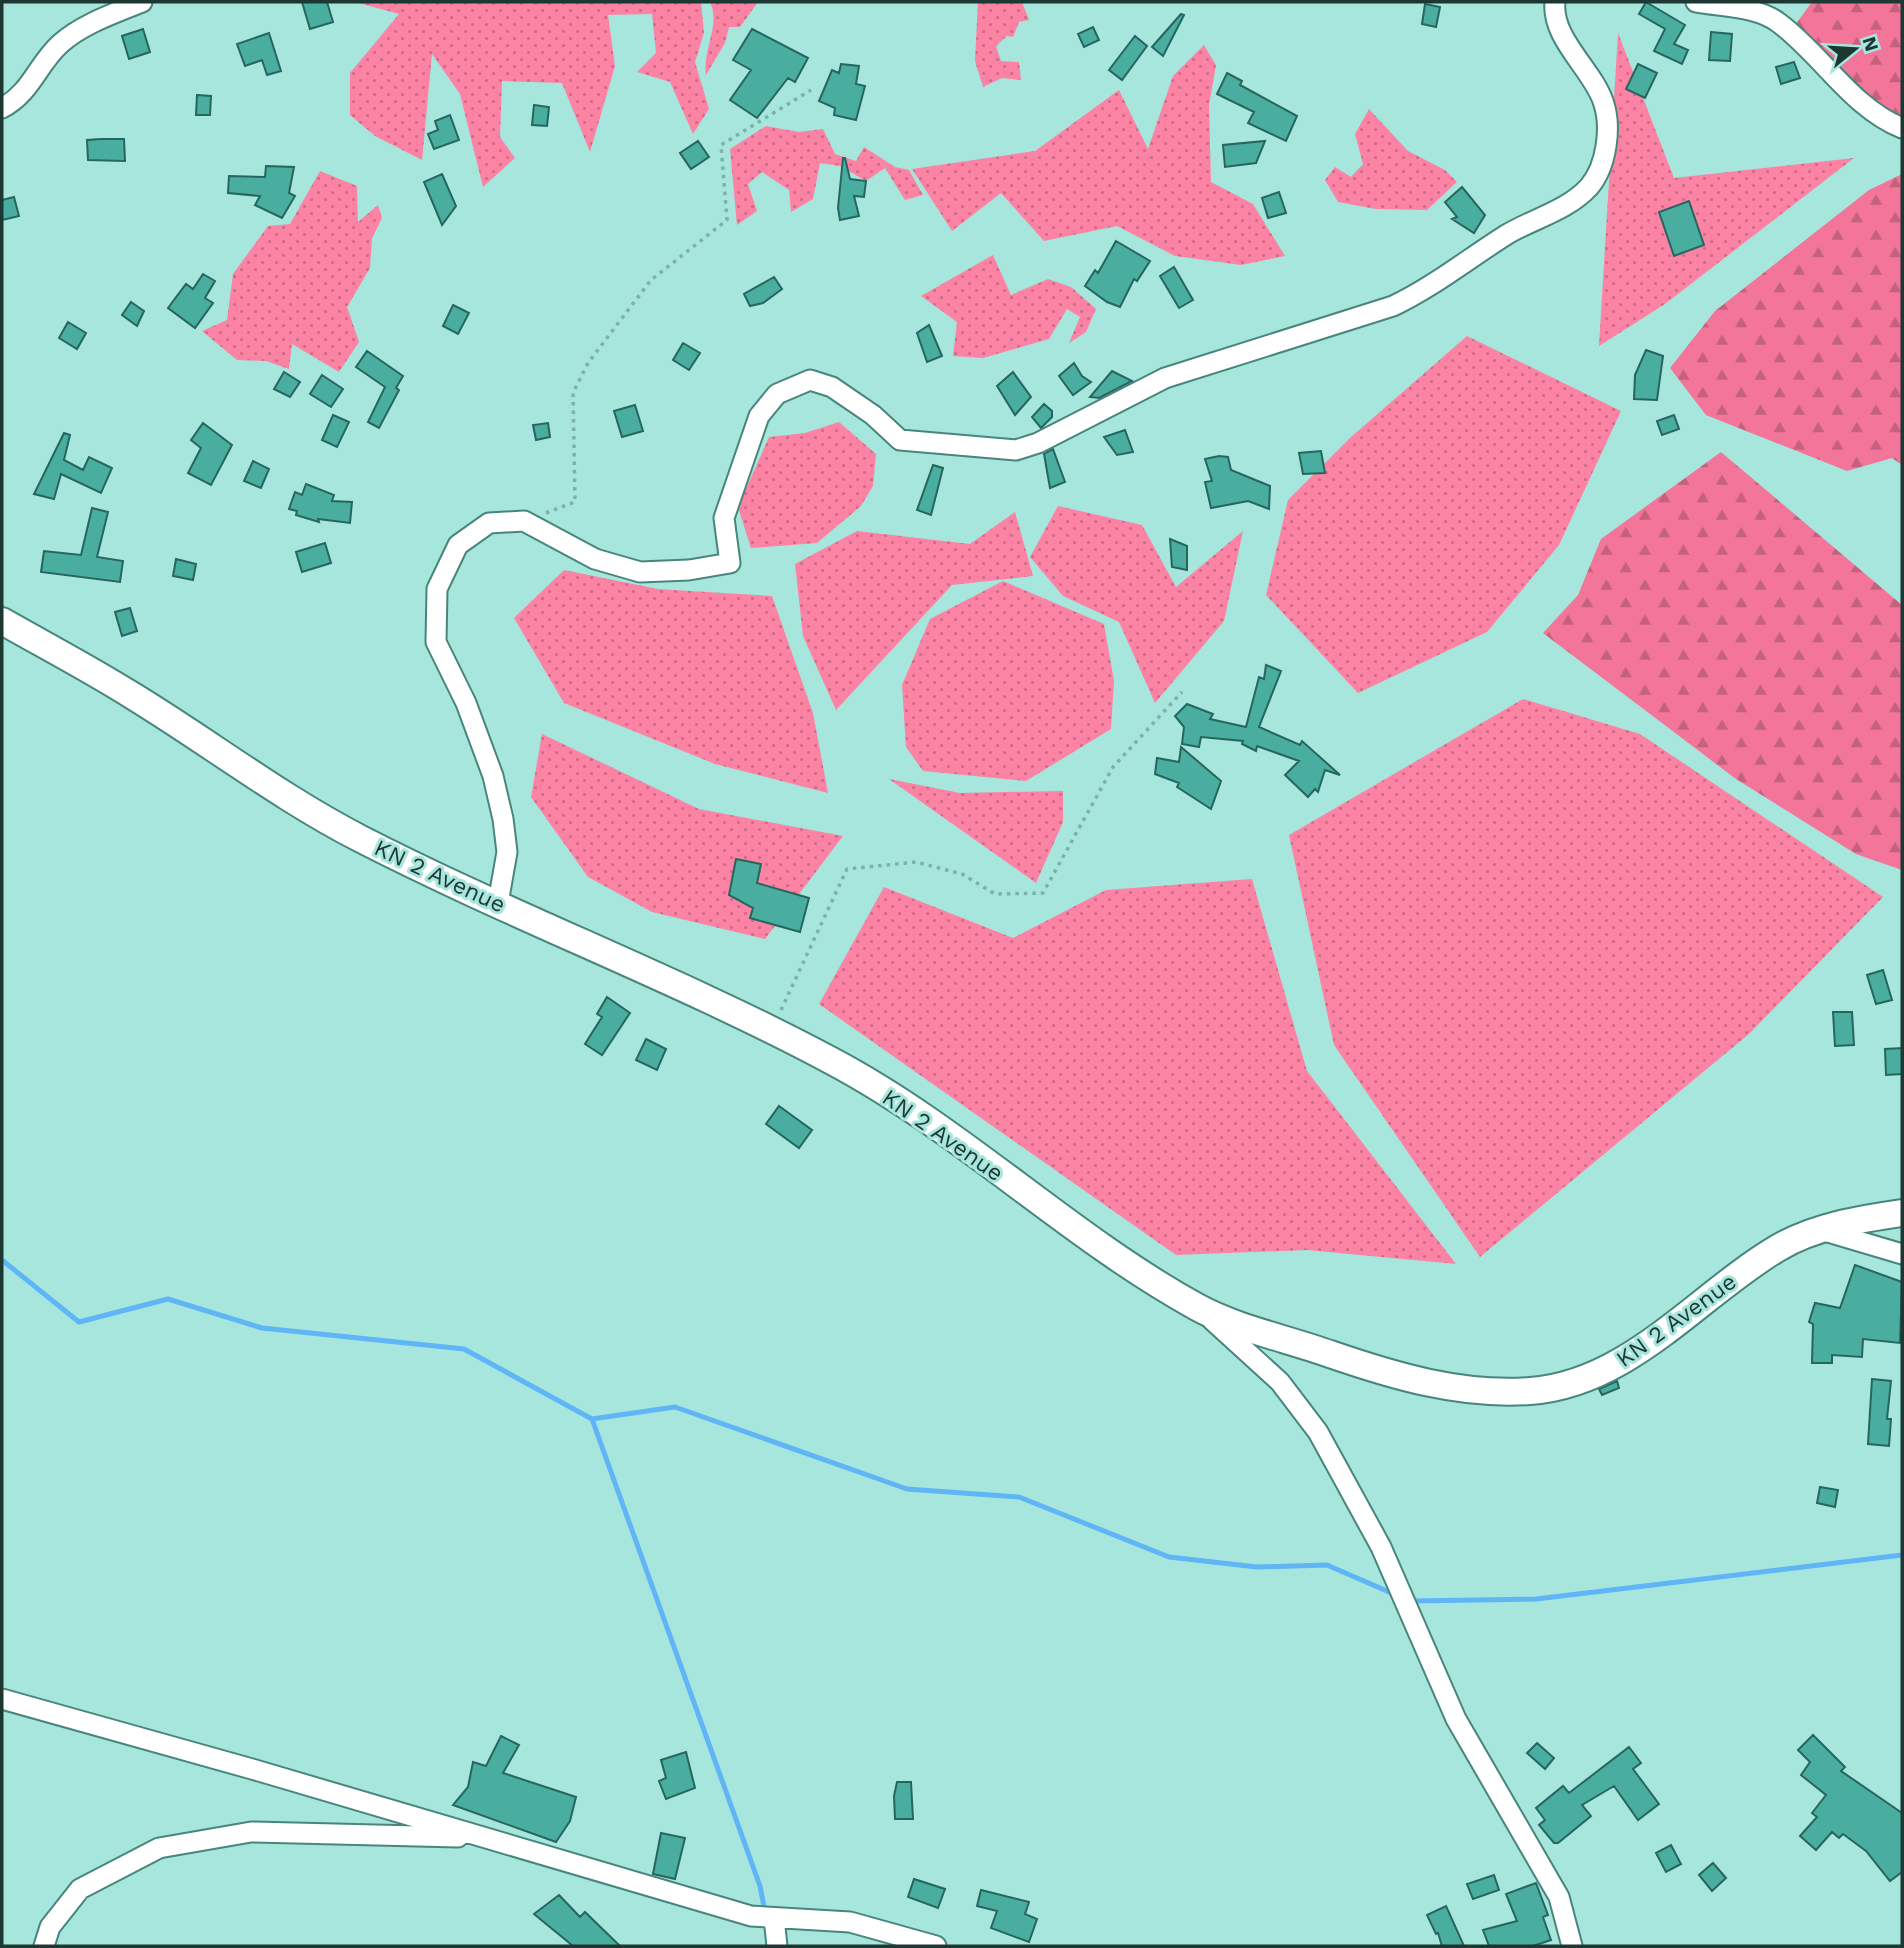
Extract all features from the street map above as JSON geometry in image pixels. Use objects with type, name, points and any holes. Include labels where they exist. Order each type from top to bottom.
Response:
[{"type":"main road","name":"KN 2 Avenue","points":[[2,621],[135,696],[286,798],[362,840],[835,1062],[929,1122],[1066,1223],[1201,1309],[1383,1372],[1475,1391],[1534,1391],[1582,1380],[1617,1366],[1733,1277],[1783,1244],[1820,1230],[1865,1218],[1902,1213]]},
{"type":"street","points":[[2,108],[27,91],[59,44],[82,29],[142,2]]},
{"type":"street","points":[[498,903],[507,852],[493,776],[466,703],[436,642],[437,589],[458,545],[489,523],[524,521],[595,559],[640,572],[689,570],[730,563],[724,518],[759,416],[777,394],[810,380],[832,387],[900,440],[1016,450],[1038,443],[1144,386],[1393,306],[1419,293],[1507,234],[1575,200],[1591,185],[1610,127],[1603,99],[1563,34],[1555,2]]},
{"type":"street","points":[[1696,2],[1756,11],[1778,22],[1880,119],[1902,128]]},
{"type":"street","points":[[1820,1230],[1902,1254]]},
{"type":"street","points":[[1201,1309],[1280,1382],[1318,1432],[1381,1547],[1456,1719],[1559,1897],[1572,1946]]},
{"type":"street","points":[[2,1699],[751,1916],[850,1922],[936,1946]]},
{"type":"street","points":[[44,1946],[50,1927],[80,1889],[159,1848],[251,1832],[484,1838]]},
{"type":"street","points":[[774,1918],[777,1946]]},
{"type":"path","points":[[524,521],[575,502],[573,393],[588,363],[652,280],[727,219],[721,145],[811,90]]},
{"type":"path","points":[[771,1031],[847,869],[916,862],[962,874],[995,894],[1042,893],[1113,767],[1182,692]]},
{"type":"shaded area","points":[[355,2],[701,2],[704,33],[695,62],[709,109],[693,134],[670,82],[637,72],[656,53],[652,14],[608,15],[615,66],[590,152],[562,83],[502,81],[500,137],[515,158],[483,187],[460,94],[432,54],[422,160],[375,136],[350,115],[350,73],[399,14]]},
{"type":"shaded area","points":[[710,2],[758,2],[740,27],[729,27],[725,43],[706,75],[706,57],[713,29]]},
{"type":"shaded area","points":[[978,2],[1022,2],[1029,20],[1019,22],[1013,37],[1007,36],[996,46],[1001,61],[1019,62],[1021,80],[1002,78],[983,87],[975,61]]},
{"type":"shaded area","points":[[1618,33],[1674,178],[1854,158],[1665,304],[1599,346]]},
{"type":"shaded area","points":[[1204,45],[1216,65],[1209,105],[1211,182],[1253,204],[1285,256],[1241,265],[1175,256],[1117,226],[1044,241],[1001,193],[952,231],[912,169],[1035,151],[1119,90],[1148,149],[1173,76]]},
{"type":"shaded area","points":[[1369,109],[1408,151],[1445,170],[1457,182],[1427,210],[1376,209],[1338,202],[1325,180],[1335,167],[1351,177],[1363,164],[1355,134]]},
{"type":"shaded area","points":[[766,126],[799,132],[823,129],[835,154],[856,161],[864,147],[895,167],[909,170],[923,195],[905,200],[885,168],[866,181],[840,166],[820,163],[813,199],[791,212],[789,190],[762,172],[748,184],[757,211],[737,225],[730,149]]},
{"type":"shaded area","points":[[320,171],[357,186],[358,222],[378,205],[382,218],[372,238],[370,268],[347,307],[359,342],[339,372],[292,344],[289,369],[266,361],[237,360],[202,331],[227,320],[233,274],[268,226],[290,224]]},
{"type":"shaded area","points":[[993,255],[1011,295],[1048,279],[1071,287],[1096,309],[1086,332],[1069,343],[1080,317],[1067,309],[1049,339],[983,358],[953,356],[957,322],[921,296]]},
{"type":"shaded area","points":[[1467,336],[1621,411],[1559,545],[1487,632],[1358,693],[1266,595],[1288,500],[1350,438]]},
{"type":"shaded area","points":[[839,422],[876,454],[873,486],[861,506],[817,543],[751,548],[738,507],[769,437],[805,433]]},
{"type":"shaded area","points":[[1058,506],[1142,525],[1176,587],[1243,531],[1224,621],[1155,703],[1119,622],[1063,596],[1030,557]]},
{"type":"shaded area","points":[[1015,512],[1033,576],[952,585],[836,710],[803,636],[795,564],[857,531],[970,544]]},
{"type":"shaded area","points":[[564,570],[658,589],[772,596],[813,713],[828,793],[715,764],[564,703],[514,618]]},
{"type":"shaded area","points":[[1003,581],[1104,624],[1114,681],[1111,729],[1026,781],[923,771],[906,747],[902,685],[930,619]]},
{"type":"shaded area","points":[[1523,699],[1640,734],[1883,897],[1749,1034],[1480,1257],[1334,1045],[1289,835]]},
{"type":"shaded area","points":[[542,734],[699,809],[843,836],[765,939],[652,912],[588,877],[531,797]]},
{"type":"shaded area","points":[[889,779],[960,793],[1063,791],[1063,822],[1036,883]]},
{"type":"shaded area","points":[[1252,879],[1307,1071],[1456,1264],[1307,1250],[1176,1255],[819,1004],[884,887],[1013,938],[1106,890]]},
{"type":"green space","points":[[1812,2],[1902,2],[1902,122],[1876,116],[1790,32]]},
{"type":"green space","points":[[1902,174],[1902,465],[1892,458],[1847,471],[1706,415],[1670,368],[1715,311],[1869,190]]},
{"type":"green space","points":[[1721,452],[1902,605],[1902,870],[1856,854],[1736,779],[1543,633],[1578,595],[1601,539]]},
{"type":"building","points":[[302,2],[327,2],[333,22],[310,29]]},
{"type":"building","points":[[1646,2],[1685,25],[1674,44],[1688,50],[1682,64],[1654,51],[1665,29],[1639,14]]},
{"type":"building","points":[[1425,4],[1440,7],[1436,27],[1422,24]]},
{"type":"building","points":[[1181,14],[1184,15],[1163,56],[1152,47]]},
{"type":"building","points":[[1093,27],[1099,40],[1084,47],[1078,34]]},
{"type":"building","points":[[143,29],[150,52],[129,59],[122,36]]},
{"type":"building","points":[[752,29],[808,58],[795,82],[788,78],[757,118],[730,100],[751,70],[733,60]]},
{"type":"building","points":[[1711,32],[1732,34],[1730,61],[1709,60]]},
{"type":"building","points":[[269,33],[281,71],[267,75],[262,60],[245,66],[237,44]]},
{"type":"building","points":[[1135,36],[1147,46],[1122,80],[1109,70]]},
{"type":"building","points":[[1794,62],[1800,78],[1781,84],[1776,67]]},
{"type":"building","points":[[841,64],[859,66],[856,84],[865,86],[856,120],[834,115],[835,108],[819,101],[832,70],[839,73]]},
{"type":"building","points":[[1638,64],[1657,73],[1645,98],[1626,89]]},
{"type":"building","points":[[1227,73],[1242,81],[1240,85],[1297,116],[1286,141],[1248,123],[1254,112],[1217,94]]},
{"type":"building","points":[[197,95],[211,96],[210,115],[196,115]]},
{"type":"building","points":[[534,105],[549,107],[547,126],[532,125]]},
{"type":"building","points":[[450,115],[459,140],[434,149],[428,134],[438,130],[435,121]]},
{"type":"building","points":[[124,139],[125,161],[88,160],[87,140]]},
{"type":"building","points":[[698,141],[709,157],[691,169],[680,153]]},
{"type":"building","points":[[1265,141],[1256,163],[1225,167],[1223,145]]},
{"type":"building","points":[[843,158],[850,179],[866,181],[864,197],[854,196],[859,216],[840,220],[838,208]]},
{"type":"building","points":[[266,166],[294,167],[289,193],[295,196],[282,218],[255,205],[260,196],[228,193],[229,176],[265,177]]},
{"type":"building","points":[[442,174],[456,206],[442,225],[424,182]]},
{"type":"building","points":[[1462,187],[1485,215],[1474,233],[1452,219],[1457,217],[1445,202]]},
{"type":"building","points":[[1279,192],[1286,213],[1268,218],[1262,198]]},
{"type":"building","points":[[14,197],[19,216],[2,220],[2,200]]},
{"type":"building","points":[[1689,201],[1704,245],[1674,256],[1659,212]]},
{"type":"building","points":[[1116,241],[1150,261],[1137,281],[1134,279],[1120,307],[1107,302],[1085,286],[1095,270],[1098,273]]},
{"type":"building","points":[[1174,267],[1193,300],[1179,308],[1160,276]]},
{"type":"building","points":[[203,274],[215,281],[205,298],[213,303],[195,328],[168,308],[186,284],[193,289]]},
{"type":"building","points":[[774,277],[782,289],[763,303],[750,306],[744,294]]},
{"type":"building","points":[[131,302],[144,311],[137,326],[122,315]]},
{"type":"building","points":[[453,305],[469,313],[458,334],[443,326]]},
{"type":"building","points":[[68,322],[86,333],[77,349],[59,338]]},
{"type":"building","points":[[929,325],[942,356],[927,362],[917,333]]},
{"type":"building","points":[[683,343],[700,353],[689,370],[673,360]]},
{"type":"building","points":[[1646,350],[1663,356],[1657,400],[1634,399],[1635,375]]},
{"type":"building","points":[[367,351],[403,376],[396,388],[399,390],[379,428],[368,422],[385,387],[356,367]]},
{"type":"building","points":[[1074,363],[1082,376],[1091,382],[1073,395],[1059,376]]},
{"type":"building","points":[[1112,371],[1132,381],[1099,398],[1090,397]]},
{"type":"building","points":[[284,372],[300,382],[290,397],[274,389]]},
{"type":"building","points":[[1013,372],[1031,397],[1015,415],[997,386]]},
{"type":"building","points":[[322,375],[343,389],[331,407],[310,394]]},
{"type":"building","points":[[1044,404],[1052,411],[1052,417],[1041,428],[1032,417]]},
{"type":"building","points":[[635,405],[643,431],[622,437],[614,411]]},
{"type":"building","points":[[333,415],[349,422],[337,447],[322,440]]},
{"type":"building","points":[[1674,415],[1679,429],[1662,435],[1657,421]]},
{"type":"building","points":[[203,423],[232,445],[211,485],[188,473],[201,448],[191,440]]},
{"type":"building","points":[[548,423],[550,437],[536,440],[533,425]]},
{"type":"building","points":[[1125,430],[1133,452],[1117,455],[1104,437]]},
{"type":"building","points":[[64,433],[70,435],[64,460],[83,470],[89,457],[112,468],[101,493],[61,474],[54,499],[34,494]]},
{"type":"building","points":[[1053,449],[1065,482],[1050,488],[1044,454]]},
{"type":"building","points":[[1321,451],[1325,473],[1303,474],[1299,453]]},
{"type":"building","points":[[1228,457],[1231,470],[1270,486],[1269,509],[1248,501],[1211,508],[1205,482],[1212,481],[1205,459]]},
{"type":"building","points":[[253,461],[269,469],[261,488],[244,481]]},
{"type":"building","points":[[933,465],[943,468],[931,515],[917,510]]},
{"type":"building","points":[[306,484],[334,495],[332,501],[352,502],[350,523],[318,519],[319,522],[296,515],[297,511],[289,509],[295,492],[302,495]]},
{"type":"building","points":[[92,508],[108,512],[97,557],[123,561],[120,582],[41,572],[44,551],[81,555]]},
{"type":"building","points":[[1170,539],[1187,546],[1187,570],[1172,567]]},
{"type":"building","points":[[325,543],[331,563],[302,572],[296,552]]},
{"type":"building","points":[[176,559],[196,564],[193,580],[173,576]]},
{"type":"building","points":[[130,608],[137,631],[122,636],[115,612]]},
{"type":"building","points":[[1266,665],[1281,671],[1259,727],[1300,745],[1302,741],[1340,775],[1325,770],[1318,792],[1315,789],[1308,797],[1285,775],[1299,761],[1257,746],[1256,751],[1242,744],[1243,741],[1201,737],[1199,747],[1182,744],[1184,727],[1175,716],[1187,704],[1213,714],[1210,719],[1246,727],[1259,677],[1264,679]]},
{"type":"building","points":[[1181,747],[1221,781],[1211,809],[1177,787],[1179,783],[1155,774],[1157,758],[1179,762]]},
{"type":"building","points":[[736,859],[761,864],[757,883],[809,898],[800,932],[750,918],[753,908],[729,895]]},
{"type":"building","points":[[1883,970],[1892,1000],[1876,1004],[1867,975]]},
{"type":"building","points":[[607,997],[630,1013],[602,1055],[585,1044],[602,1017],[597,1014]]},
{"type":"building","points":[[1833,1012],[1852,1012],[1854,1045],[1835,1046]]},
{"type":"building","points":[[646,1039],[666,1049],[657,1070],[636,1060]]},
{"type":"building","points":[[1902,1048],[1902,1074],[1886,1075],[1885,1049]]},
{"type":"building","points":[[779,1106],[812,1130],[799,1148],[766,1124]]},
{"type":"building","points":[[1855,1265],[1902,1282],[1900,1343],[1863,1339],[1862,1357],[1832,1355],[1832,1363],[1812,1363],[1813,1324],[1809,1322],[1815,1303],[1840,1308]]},
{"type":"building","points":[[1872,1379],[1891,1381],[1887,1419],[1891,1419],[1889,1446],[1868,1444]]},
{"type":"building","points":[[1617,1381],[1619,1388],[1602,1395],[1599,1389]]},
{"type":"building","points":[[1820,1487],[1838,1490],[1835,1507],[1817,1503]]},
{"type":"building","points":[[1813,1735],[1845,1767],[1841,1771],[1902,1813],[1902,1872],[1890,1881],[1866,1851],[1843,1834],[1839,1838],[1832,1832],[1816,1850],[1800,1836],[1817,1817],[1812,1813],[1826,1795],[1801,1775],[1810,1762],[1798,1750]]},
{"type":"building","points":[[501,1736],[519,1745],[503,1773],[576,1797],[570,1821],[556,1842],[453,1805],[468,1787],[473,1762],[486,1766]]},
{"type":"building","points":[[1537,1743],[1554,1758],[1545,1769],[1527,1753]]},
{"type":"building","points":[[1629,1747],[1641,1763],[1633,1769],[1659,1804],[1638,1820],[1614,1786],[1582,1805],[1591,1816],[1558,1843],[1554,1843],[1539,1825],[1545,1820],[1536,1808],[1563,1786],[1569,1793]]},
{"type":"building","points":[[686,1752],[695,1788],[666,1799],[659,1781],[666,1778],[661,1760]]},
{"type":"building","points":[[897,1782],[911,1782],[913,1819],[895,1819],[894,1796]]},
{"type":"building","points":[[661,1833],[685,1838],[675,1879],[653,1874]]},
{"type":"building","points":[[1671,1845],[1681,1864],[1666,1872],[1656,1853]]},
{"type":"building","points":[[1713,1863],[1726,1878],[1712,1891],[1699,1875]]},
{"type":"building","points":[[1494,1875],[1499,1890],[1473,1899],[1467,1884]]},
{"type":"building","points":[[914,1879],[945,1889],[938,1908],[908,1897]]},
{"type":"building","points":[[1536,1883],[1548,1915],[1543,1917],[1551,1940],[1533,1946],[1489,1946],[1483,1930],[1517,1921],[1506,1894]]},
{"type":"building","points":[[981,1890],[1029,1902],[1025,1914],[1037,1919],[1029,1942],[991,1928],[997,1911],[977,1906]]},
{"type":"building","points":[[559,1895],[580,1917],[585,1912],[620,1946],[573,1946],[534,1914]]},
{"type":"building","points":[[1446,1906],[1464,1946],[1442,1946],[1427,1915]]},
{"type":"waterway","points":[[2,1260],[79,1322],[168,1299],[262,1328],[464,1349],[592,1419],[760,1886],[765,1912]]},
{"type":"waterway","points":[[592,1419],[675,1407],[907,1489],[1019,1497],[1169,1557],[1257,1567],[1327,1565],[1396,1595]]},
{"type":"waterway","points":[[1411,1601],[1536,1599],[1902,1555]]}]
